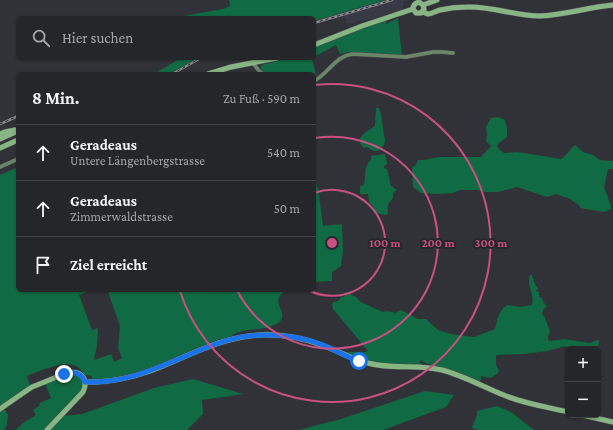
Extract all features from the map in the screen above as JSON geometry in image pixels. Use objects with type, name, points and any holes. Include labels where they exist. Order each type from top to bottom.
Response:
[{"type":"street","points":[[423,5],[437,0]]},
{"type":"street","points":[[413,9],[414,4],[418,2],[423,5]]},
{"type":"street","points":[[413,9],[416,13],[422,12],[430,14],[438,10],[455,7],[477,7],[490,8],[521,15],[540,16],[605,3],[613,5]]},
{"type":"street","points":[[422,12],[424,9],[423,5]]},
{"type":"street","points":[[316,44],[362,26],[413,9]]},
{"type":"street","points":[[316,80],[342,57],[349,54],[406,57],[434,52],[454,53]]},
{"type":"street","points":[[215,72],[231,67],[267,60]]},
{"type":"street","points":[[253,63],[260,72]]},
{"type":"street","points":[[0,134],[16,130]]},
{"type":"street","points":[[0,139],[16,131]]},
{"type":"street","points":[[0,148],[16,141]]},
{"type":"street","points":[[0,168],[16,160]]},
{"type":"street","points":[[85,382],[102,381],[136,375],[156,369],[220,342],[246,336],[267,335],[292,337],[311,341],[353,359],[370,364],[425,367],[448,372],[508,397],[565,411]]},
{"type":"street","points":[[0,409],[32,387],[67,373],[73,372],[79,374],[83,377],[85,389],[47,430]]},
{"type":"street","points":[[595,418],[613,422]]},
{"type":"shaded area","points":[[385,0],[409,0],[403,2],[403,9],[379,17],[347,24],[345,18],[332,19],[316,23],[316,20]]},
{"type":"green space","points":[[229,0],[385,0],[316,20],[316,16],[183,16],[223,9],[230,6]]},
{"type":"green space","points":[[398,18],[402,56],[349,52],[340,54],[336,45],[316,56],[316,47],[387,20],[386,24]]},
{"type":"green space","points":[[178,60],[194,60],[173,72],[157,72]]},
{"type":"green space","points":[[281,60],[312,60],[315,72],[264,72],[261,70],[261,65]]},
{"type":"green space","points":[[376,108],[379,108],[381,115],[385,141],[384,145],[378,151],[373,151],[367,147],[364,148],[360,143],[360,140],[363,135],[375,126]]},
{"type":"green space","points":[[498,117],[505,120],[507,128],[507,137],[497,146],[504,153],[517,152],[561,159],[575,145],[583,152],[593,155],[600,160],[613,161],[613,169],[608,169],[604,187],[611,209],[604,212],[580,208],[579,205],[570,199],[556,194],[547,197],[517,187],[498,192],[460,190],[453,193],[435,194],[421,193],[413,187],[412,167],[416,165],[418,160],[438,157],[481,157],[491,146],[486,141],[486,127],[491,118]]},
{"type":"green space","points":[[385,154],[387,164],[384,168],[387,169],[391,186],[397,190],[393,193],[392,199],[388,205],[387,215],[375,213],[373,206],[369,202],[368,194],[362,195],[360,193],[360,186],[364,185],[366,169],[371,156]]},
{"type":"green space","points":[[16,168],[16,292],[87,292],[79,295],[92,330],[98,328],[94,360],[111,354],[114,362],[122,358],[118,348],[120,326],[108,292],[284,292],[281,294],[279,299],[282,319],[273,326],[236,333],[228,338],[217,340],[157,365],[127,375],[95,380],[92,379],[92,376],[85,375],[76,366],[65,364],[38,371],[27,376],[30,386],[2,405],[8,415],[7,425],[4,430],[0,430],[0,175]]},
{"type":"green space","points":[[316,184],[318,188],[323,226],[342,224],[343,252],[341,266],[332,272],[332,281],[316,282]]},
{"type":"green space","points":[[530,275],[532,275],[538,289],[536,291],[539,292],[539,297],[542,298],[547,306],[543,310],[542,314],[550,332],[548,340],[564,339],[590,343],[599,340],[598,346],[565,346],[547,351],[497,355],[496,365],[499,371],[498,373],[491,378],[481,376],[479,382],[420,360],[423,366],[388,365],[346,354],[346,352],[368,351],[333,309],[332,305],[333,302],[338,301],[342,296],[345,296],[344,294],[346,292],[356,297],[362,303],[383,312],[387,311],[395,313],[401,310],[418,319],[426,319],[438,330],[451,334],[474,337],[495,329],[500,312],[507,305],[521,307],[532,305],[533,301],[529,279]]},
{"type":"green space","points":[[72,375],[80,377],[83,383],[77,397],[44,430],[16,430],[23,423],[36,415],[33,410],[39,406],[40,403],[51,398],[45,383]]},
{"type":"green space","points":[[193,379],[243,394],[202,400],[203,414],[187,430],[49,430],[63,416],[82,414],[154,388]]},
{"type":"green space","points":[[425,391],[454,395],[446,407],[383,430],[299,430],[341,419]]},
{"type":"green space","points":[[497,406],[511,412],[534,430],[478,430],[472,428],[477,411]]},
{"type":"railway","points":[[316,22],[392,0]]},
{"type":"railway","points":[[176,72],[197,60]]},
{"type":"railway","points":[[0,124],[16,117]]},
{"type":"route","points":[[64,374],[71,372],[76,373],[81,375],[85,382],[98,382],[123,378],[149,371],[203,348],[233,338],[267,335],[292,337],[311,341],[359,361]]}]
